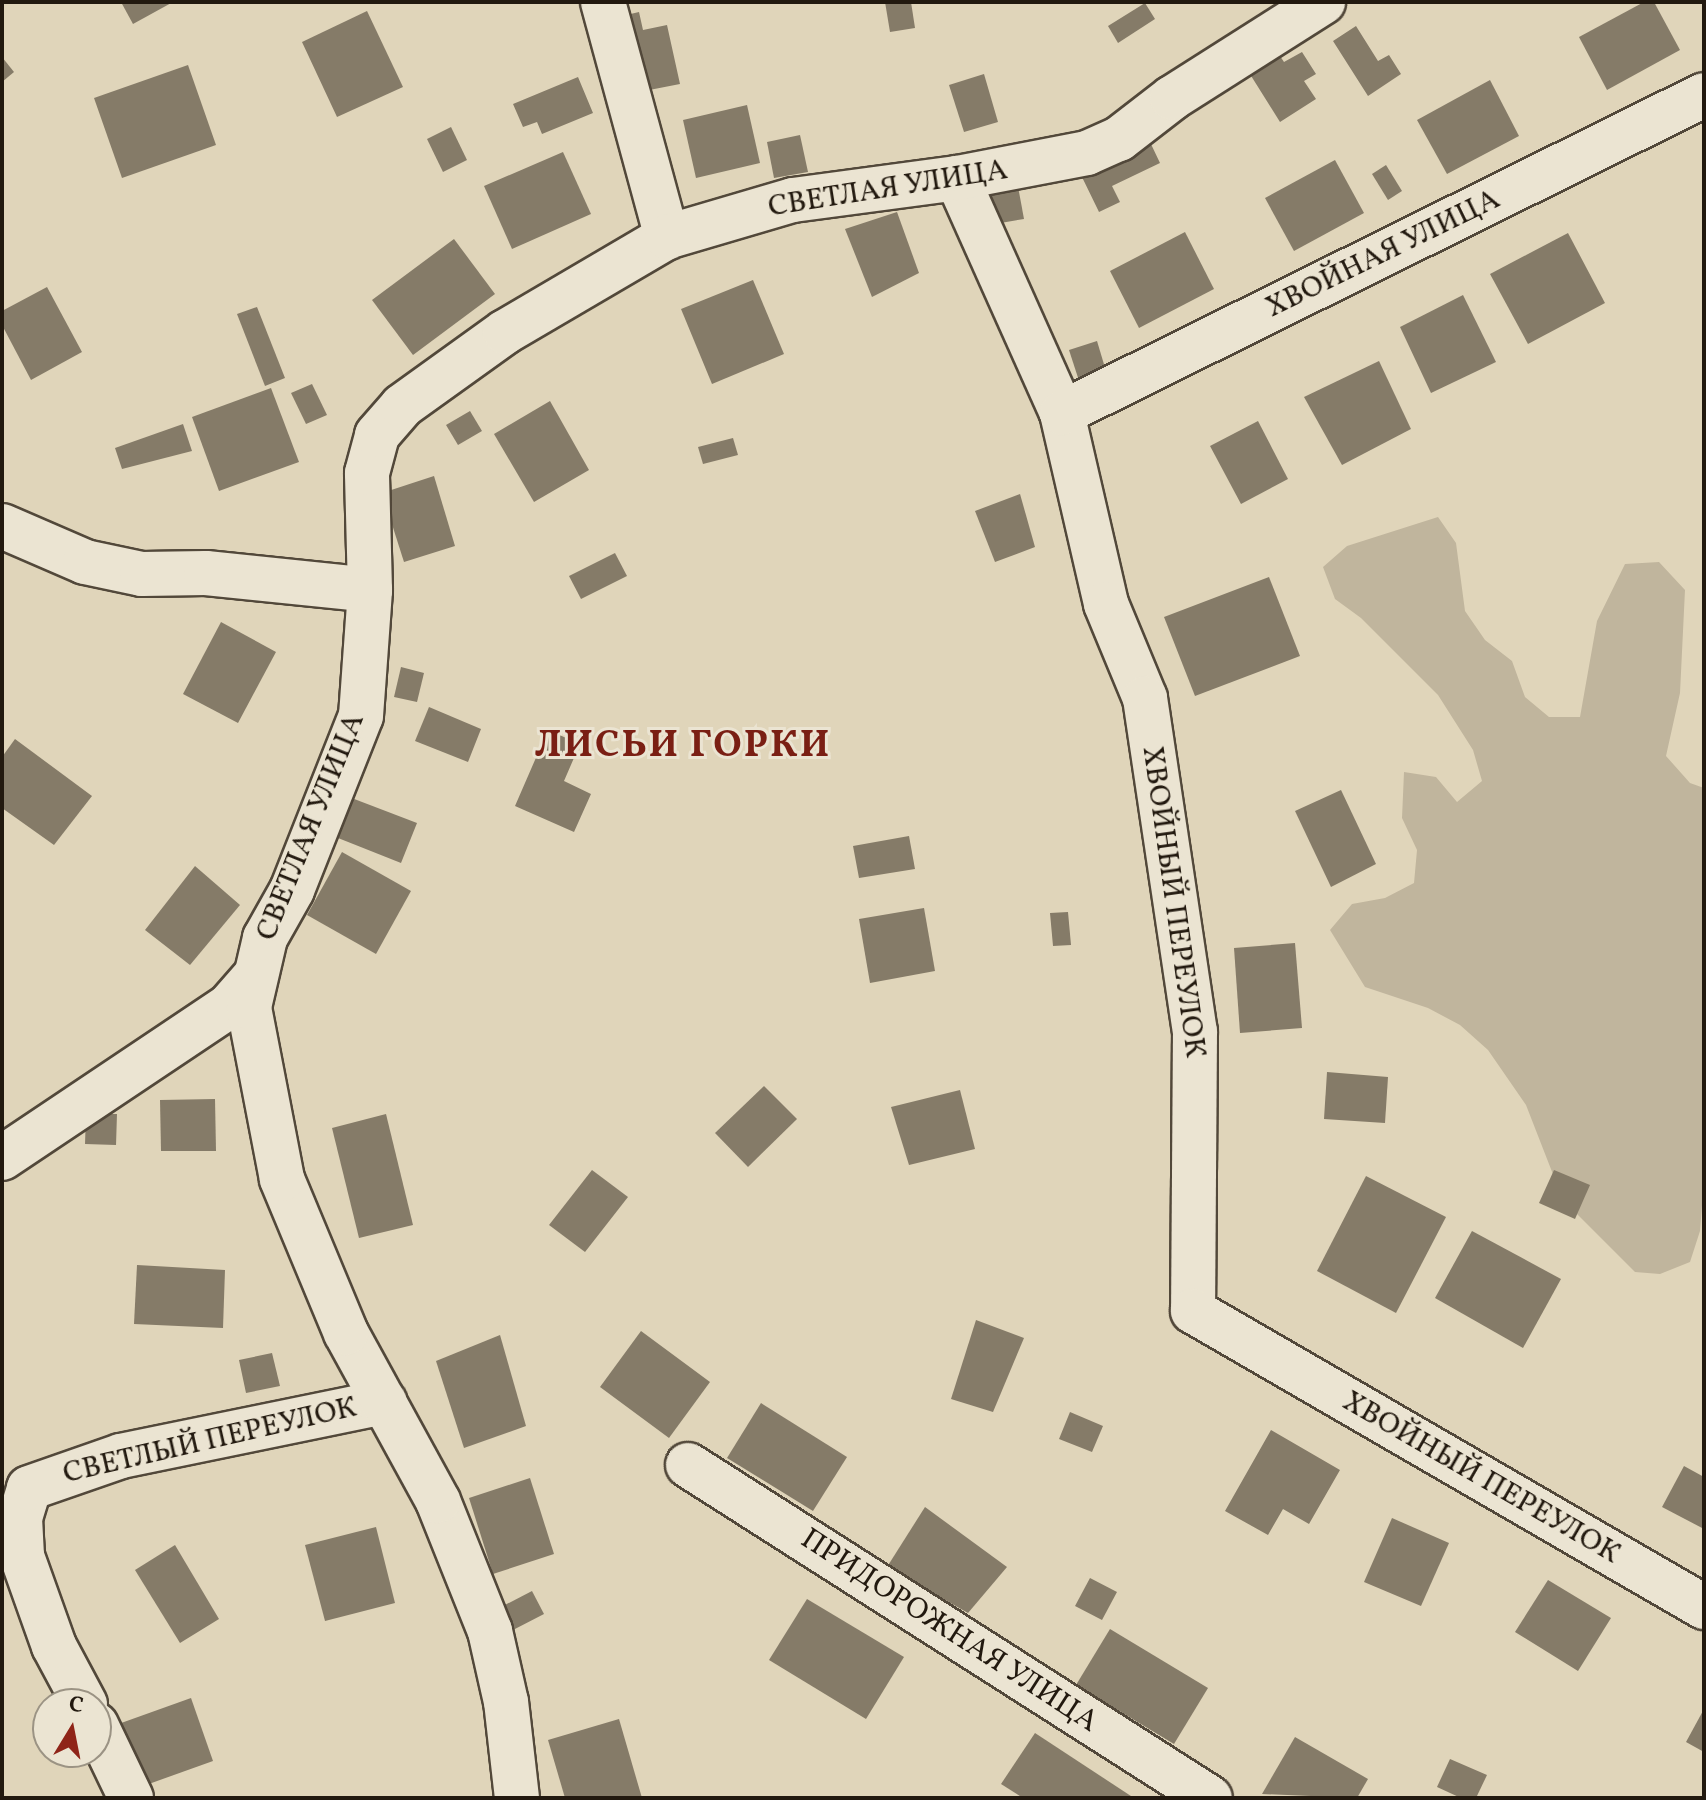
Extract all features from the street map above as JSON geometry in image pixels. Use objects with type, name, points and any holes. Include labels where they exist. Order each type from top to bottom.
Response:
[{"type":"street","points":[[603,2],[667,237]]},
{"type":"street","name":"СВЕТЛАЯ УЛИЦА","points":[[517,1798],[506,1702],[490,1631],[438,1501],[346,1333],[282,1179],[249,1007],[253,978],[361,716],[370,590],[367,473],[377,435],[402,406],[505,332],[667,237],[793,200],[1043,164],[1119,139],[1172,98],[1323,2]]},
{"type":"street","name":"ХВОЙНАЯ УЛИЦА","points":[[1062,413],[1704,95]]},
{"type":"street","name":"ХВОЙНЫЙ ПЕРЕУЛОК","points":[[957,178],[1062,413],[1106,604],[1145,698],[1195,1031],[1193,1311],[1704,1607]]},
{"type":"street","points":[[2,526],[85,562],[142,574],[206,573],[370,590]]},
{"type":"street","points":[[2,1158],[229,1006],[253,978]]},
{"type":"street","name":"СВЕТЛЫЙ ПЕРЕУЛОК","points":[[76,1688],[54,1646],[22,1556],[20,1518],[29,1488],[121,1456],[385,1402]]},
{"type":"street","name":"ПРИДОРОЖНАЯ УЛИЦА","points":[[688,1465],[1210,1798]]},
{"type":"street","points":[[112,1758],[131,1798]]},
{"type":"shaded area","points":[[1438,517],[1456,543],[1465,611],[1485,640],[1512,661],[1525,697],[1549,717],[1580,717],[1597,621],[1625,564],[1659,562],[1685,590],[1680,693],[1666,756],[1690,783],[1704,788],[1704,1180],[1700,1231],[1690,1262],[1660,1274],[1635,1272],[1563,1200],[1526,1105],[1488,1050],[1460,1025],[1428,1008],[1365,987],[1330,930],[1352,904],[1385,898],[1414,883],[1417,850],[1402,818],[1404,772],[1436,777],[1457,802],[1482,781],[1473,750],[1438,695],[1361,618],[1335,599],[1323,567],[1347,546]]},
{"type":"building","points":[[121,2],[173,2],[133,24]]},
{"type":"building","points":[[885,2],[911,2],[915,28],[890,32]]},
{"type":"building","points":[[1644,2],[1654,2],[1680,50],[1607,90],[1579,37]]},
{"type":"building","points":[[1145,3],[1155,19],[1118,43],[1108,26]]},
{"type":"building","points":[[367,11],[403,87],[337,117],[302,42]]},
{"type":"building","points":[[639,12],[643,30],[667,25],[680,84],[639,92],[622,16]]},
{"type":"building","points":[[1356,26],[1378,61],[1389,55],[1401,74],[1368,96],[1333,41]]},
{"type":"building","points":[[1302,52],[1316,74],[1304,81],[1316,99],[1280,122],[1248,71],[1278,53],[1284,62]]},
{"type":"building","points":[[2,57],[14,72],[2,82]]},
{"type":"building","points":[[188,65],[216,145],[122,178],[94,98]]},
{"type":"building","points":[[984,74],[998,122],[964,132],[949,85]]},
{"type":"building","points":[[578,77],[593,113],[542,134],[537,122],[523,127],[513,104]]},
{"type":"building","points":[[1490,80],[1519,136],[1447,174],[1417,120]]},
{"type":"building","points":[[747,105],[760,163],[696,178],[683,120]]},
{"type":"building","points":[[451,127],[467,160],[443,172],[427,139]]},
{"type":"building","points":[[800,135],[808,172],[774,178],[767,142]]},
{"type":"building","points":[[1150,142],[1160,163],[1112,186],[1120,202],[1099,212],[1081,175]]},
{"type":"building","points":[[563,152],[591,214],[512,249],[484,186]]},
{"type":"building","points":[[1335,160],[1364,213],[1294,251],[1265,198]]},
{"type":"building","points":[[1386,165],[1402,191],[1388,200],[1372,174]]},
{"type":"building","points":[[1017,181],[1024,219],[983,226],[976,189]]},
{"type":"building","points":[[897,212],[919,273],[872,297],[845,229]]},
{"type":"building","points":[[1185,232],[1214,289],[1139,328],[1110,271]]},
{"type":"building","points":[[1568,233],[1605,303],[1528,344],[1490,274]]},
{"type":"building","points":[[454,239],[495,294],[413,355],[372,300]]},
{"type":"building","points":[[753,280],[784,354],[712,384],[681,309]]},
{"type":"building","points":[[47,287],[82,352],[31,380],[2,325],[2,311]]},
{"type":"building","points":[[1463,295],[1496,362],[1431,393],[1400,327]]},
{"type":"building","points":[[257,307],[285,378],[265,386],[237,314]]},
{"type":"building","points":[[1097,341],[1109,381],[1082,390],[1069,350]]},
{"type":"building","points":[[1379,361],[1411,429],[1342,465],[1304,397]]},
{"type":"building","points":[[312,384],[327,415],[306,424],[291,393]]},
{"type":"building","points":[[271,388],[299,462],[219,491],[192,417]]},
{"type":"building","points":[[550,401],[589,470],[534,502],[494,434]]},
{"type":"building","points":[[470,411],[482,431],[458,445],[446,425]]},
{"type":"building","points":[[1258,421],[1288,479],[1241,504],[1210,446]]},
{"type":"building","points":[[183,424],[192,451],[122,469],[115,448]]},
{"type":"building","points":[[733,438],[738,455],[703,464],[698,447]]},
{"type":"building","points":[[434,476],[455,546],[404,562],[382,493]]},
{"type":"building","points":[[1020,494],[1035,547],[995,562],[975,511]]},
{"type":"building","points":[[615,553],[627,576],[581,599],[569,576]]},
{"type":"building","points":[[1269,577],[1300,656],[1195,696],[1164,617]]},
{"type":"building","points":[[221,622],[276,652],[238,723],[183,694]]},
{"type":"building","points":[[401,667],[424,673],[417,702],[394,697]]},
{"type":"building","points":[[429,707],[481,729],[468,762],[415,741]]},
{"type":"building","points":[[548,730],[580,744],[564,781],[591,794],[574,832],[515,806]]},
{"type":"building","points":[[15,739],[92,796],[54,845],[2,808],[2,757]]},
{"type":"building","points":[[1341,790],[1376,864],[1331,887],[1295,811]]},
{"type":"building","points":[[349,797],[417,823],[401,863],[333,836]]},
{"type":"building","points":[[909,836],[915,869],[859,878],[853,846]]},
{"type":"building","points":[[342,852],[411,891],[376,954],[307,915]]},
{"type":"building","points":[[195,866],[240,905],[190,965],[145,930]]},
{"type":"building","points":[[924,908],[935,971],[870,983],[859,919]]},
{"type":"building","points":[[1068,912],[1071,945],[1053,946],[1050,913]]},
{"type":"building","points":[[1295,943],[1302,1028],[1240,1033],[1234,948]]},
{"type":"building","points":[[1327,1072],[1388,1077],[1385,1123],[1324,1119]]},
{"type":"building","points":[[764,1086],[797,1119],[748,1167],[715,1133]]},
{"type":"building","points":[[960,1090],[975,1149],[909,1165],[891,1107]]},
{"type":"building","points":[[215,1099],[216,1151],[161,1151],[160,1100]]},
{"type":"building","points":[[86,1114],[117,1114],[116,1145],[85,1144]]},
{"type":"building","points":[[386,1114],[413,1225],[359,1238],[332,1128]]},
{"type":"building","points":[[592,1170],[628,1197],[585,1252],[549,1225]]},
{"type":"building","points":[[1554,1170],[1590,1185],[1575,1219],[1539,1203]]},
{"type":"building","points":[[1366,1176],[1446,1217],[1396,1313],[1317,1271]]},
{"type":"building","points":[[1472,1231],[1561,1279],[1523,1348],[1435,1298]]},
{"type":"building","points":[[137,1265],[225,1270],[223,1328],[134,1324]]},
{"type":"building","points":[[976,1320],[1024,1338],[993,1412],[951,1399]]},
{"type":"building","points":[[641,1331],[710,1382],[669,1438],[600,1387]]},
{"type":"building","points":[[500,1335],[526,1426],[464,1448],[436,1361]]},
{"type":"building","points":[[272,1353],[280,1386],[246,1393],[239,1360]]},
{"type":"building","points":[[761,1403],[847,1457],[813,1511],[727,1458]]},
{"type":"building","points":[[1070,1412],[1103,1426],[1092,1452],[1059,1439]]},
{"type":"building","points":[[1271,1430],[1340,1470],[1309,1524],[1283,1509],[1268,1535],[1225,1511]]},
{"type":"building","points":[[1684,1466],[1704,1477],[1704,1529],[1662,1507]]},
{"type":"building","points":[[530,1478],[554,1554],[493,1574],[469,1498]]},
{"type":"building","points":[[925,1507],[1007,1567],[968,1613],[887,1567]]},
{"type":"building","points":[[1392,1518],[1449,1543],[1421,1606],[1364,1582]]},
{"type":"building","points":[[376,1527],[395,1603],[325,1621],[305,1545]]},
{"type":"building","points":[[175,1545],[219,1619],[180,1643],[135,1570]]},
{"type":"building","points":[[1090,1578],[1117,1592],[1102,1620],[1075,1606]]},
{"type":"building","points":[[1548,1580],[1611,1618],[1578,1671],[1515,1632]]},
{"type":"building","points":[[532,1591],[544,1614],[513,1630],[501,1607]]},
{"type":"building","points":[[807,1599],[904,1657],[866,1719],[769,1660]]},
{"type":"building","points":[[1110,1629],[1208,1688],[1174,1744],[1076,1685]]},
{"type":"building","points":[[191,1698],[213,1761],[132,1790],[112,1726]]},
{"type":"building","points":[[1704,1709],[1704,1752],[1686,1742]]},
{"type":"building","points":[[619,1719],[642,1798],[565,1798],[548,1740]]},
{"type":"building","points":[[1035,1733],[1134,1798],[1023,1798],[1001,1784]]},
{"type":"building","points":[[1295,1737],[1368,1779],[1357,1798],[1262,1794]]},
{"type":"building","points":[[1450,1759],[1487,1775],[1476,1798],[1461,1798],[1437,1787]]},
{"type":"district","name":"ЛИСЬИ ГОРКИ","points":[[683,747]]}]
